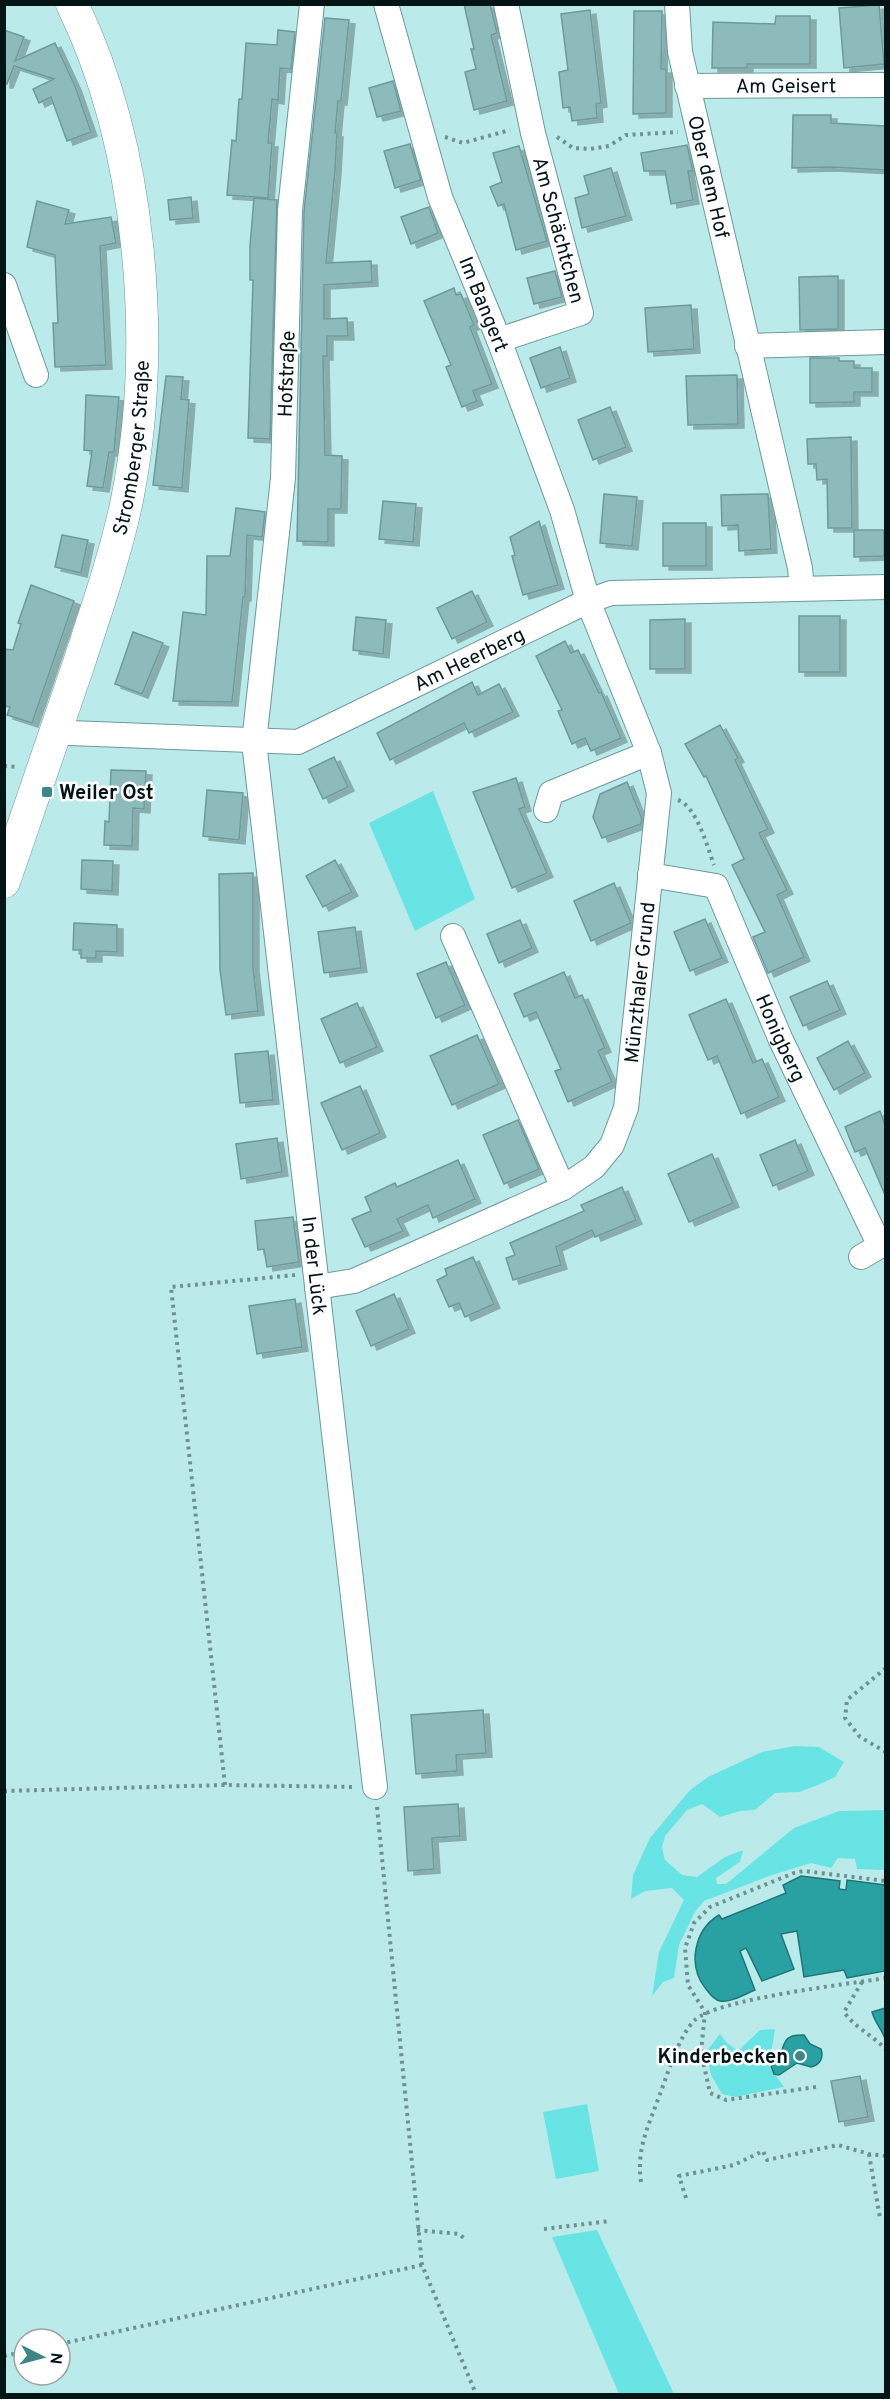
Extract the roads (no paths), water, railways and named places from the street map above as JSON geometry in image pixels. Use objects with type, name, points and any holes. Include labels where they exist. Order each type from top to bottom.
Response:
[{"type":"main road","name":"Stromberger Straße","points":[[4,882],[110,568],[134,463],[141,365],[137,258],[130,195],[122,150],[108,98],[94,56],[72,4]]},
{"type":"street","name":"Hofstraße","points":[[254,742],[283,478],[290,210],[312,4]]},
{"type":"street","name":"Im Bangert","points":[[386,4],[440,197],[499,340],[562,510],[588,601]]},
{"type":"street","name":"Am Schächtchen","points":[[499,340],[581,313],[533,133],[506,4]]},
{"type":"street","name":"Ober dem Hof","points":[[677,4],[680,52],[687,86],[800,568],[802,588]]},
{"type":"street","name":"Am Geisert","points":[[687,86],[885,85]]},
{"type":"street","points":[[4,285],[36,375]]},
{"type":"street","points":[[747,346],[885,342]]},
{"type":"street","name":"Am Heerberg","points":[[57,729],[70,733],[298,742],[588,601],[611,593],[885,587]]},
{"type":"street","name":"Münzthaler Grund","points":[[316,1280],[354,1281],[562,1188],[594,1167],[612,1145],[626,1108],[659,793],[649,753],[588,601]]},
{"type":"street","name":"In der Lück","points":[[254,742],[375,1787]]},
{"type":"street","points":[[546,810],[551,793],[649,753]]},
{"type":"street","name":"Honigberg","points":[[650,874],[716,886],[780,1038],[876,1253]]},
{"type":"street","points":[[453,936],[562,1188]]},
{"type":"place","name":"Weiler Ost","points":[[47,792]]},
{"type":"place","name":"Kinderbecken","points":[[800,2056]]}]
